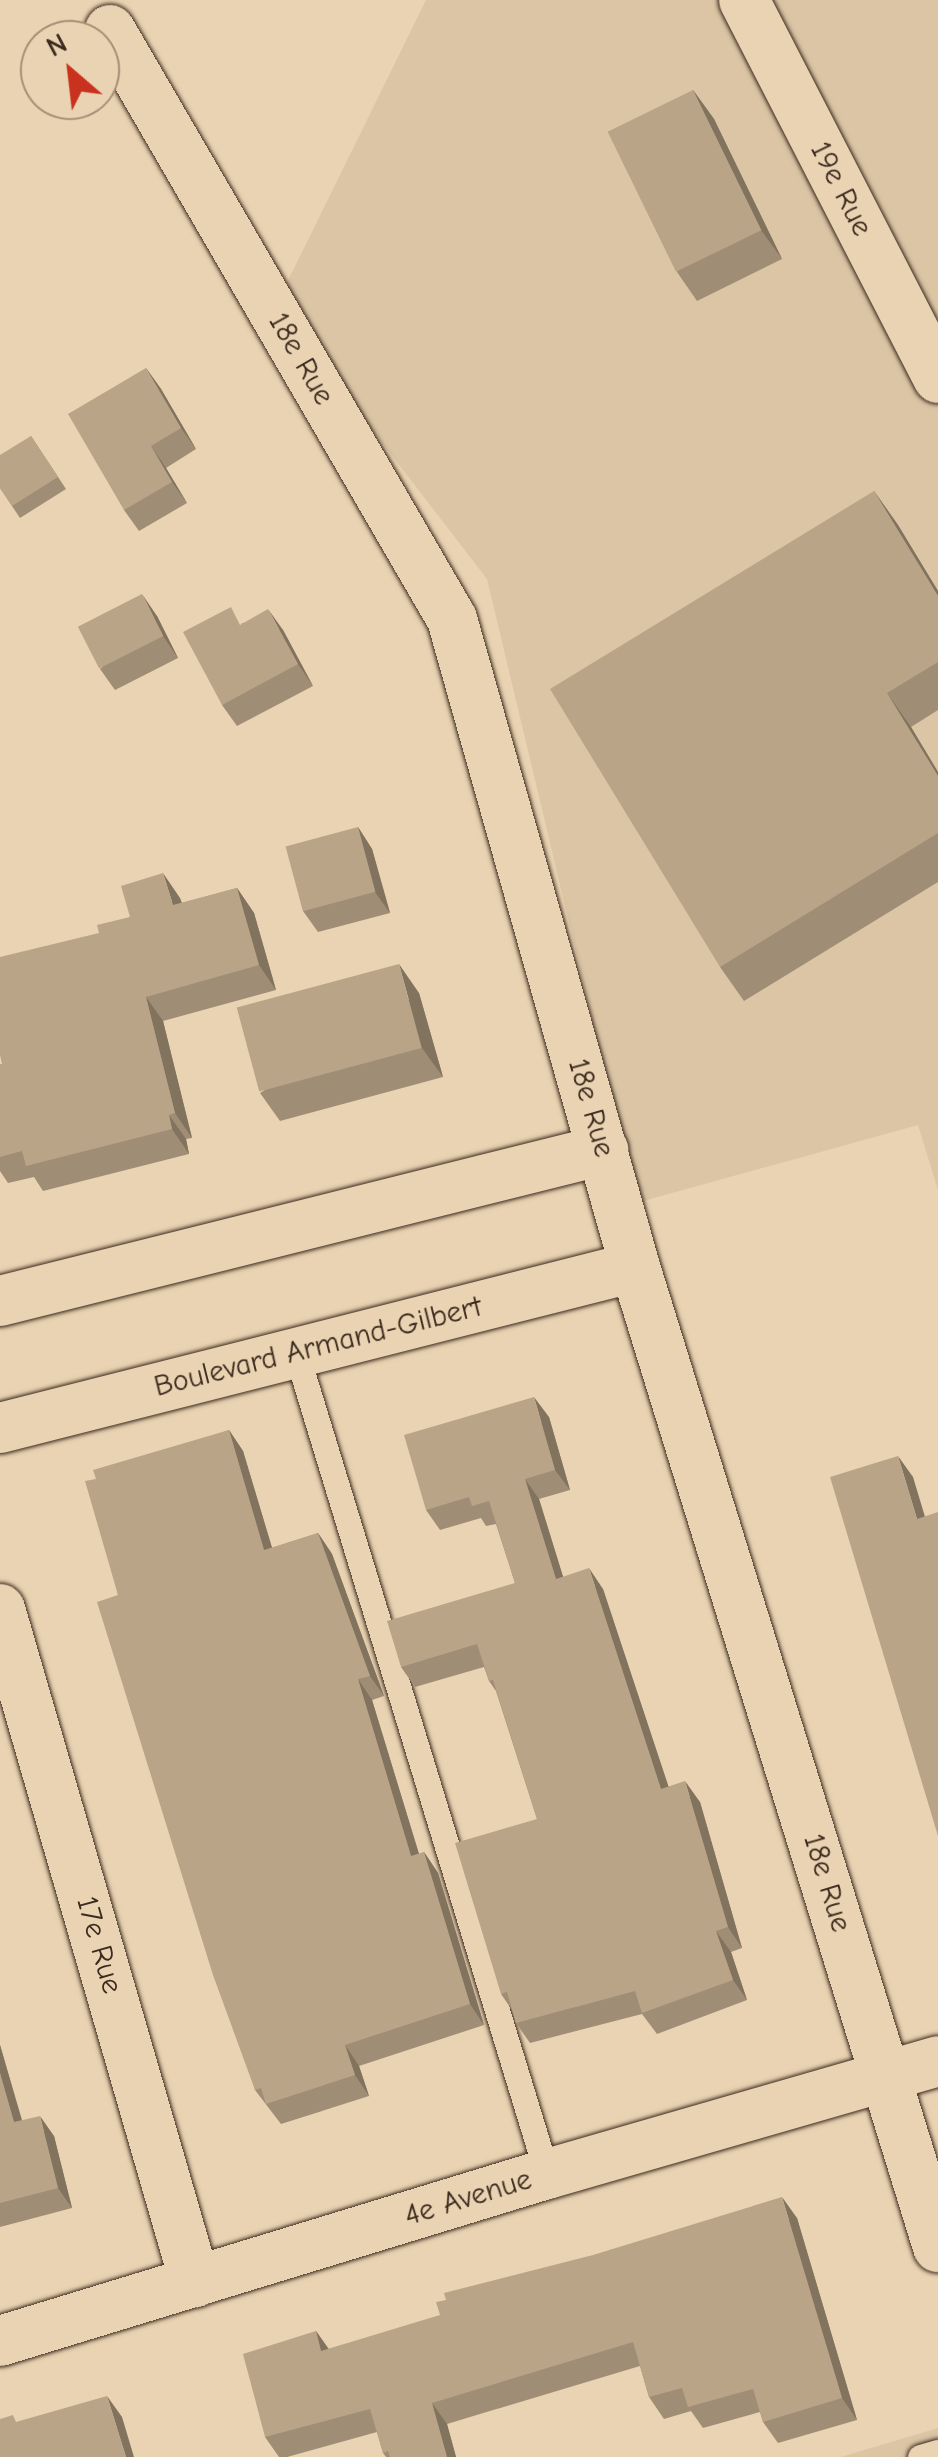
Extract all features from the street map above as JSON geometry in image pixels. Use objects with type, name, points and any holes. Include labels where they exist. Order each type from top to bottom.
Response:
[{"type":"street","name":"19e Rue","points":[[744,0],[938,378]]},
{"type":"street","name":"18e Rue","points":[[120,47],[452,619],[636,1267],[938,2247]]},
{"type":"street","points":[[0,1301],[604,1150]]},
{"type":"street","name":"Boulevard Armand-Gilbert","points":[[0,1428],[636,1267]]},
{"type":"street","name":"17e Rue","points":[[0,1609],[195,2282]]},
{"type":"street","name":"4e Avenue","points":[[0,2341],[546,2174],[938,2062]]},
{"type":"lane","points":[[296,1352],[546,2174]]},
{"type":"lane","points":[[920,2457],[938,2452]]},
{"type":"shaded area","points":[[426,0],[938,0],[938,1190],[918,1125],[636,1203],[487,579],[276,305]]},
{"type":"shaded area","points":[[938,2428],[938,2457],[841,2457]]},
{"type":"building","points":[[693,90],[761,230],[676,272],[608,132]]},
{"type":"building","points":[[146,368],[181,428],[151,446],[172,482],[124,510],[68,414]]},
{"type":"building","points":[[31,436],[58,477],[12,506],[0,488],[0,455]]},
{"type":"building","points":[[874,491],[938,596],[938,662],[887,693],[938,776],[938,833],[720,967],[550,689]]},
{"type":"building","points":[[142,594],[163,636],[99,669],[78,627]]},
{"type":"building","points":[[231,607],[240,625],[268,609],[298,664],[222,705],[183,632]]},
{"type":"building","points":[[358,827],[375,892],[303,911],[286,846]]},
{"type":"building","points":[[163,873],[173,905],[237,888],[259,965],[146,997],[175,1113],[169,1115],[172,1129],[26,1166],[22,1151],[0,1157],[0,957],[99,933],[97,925],[130,917],[121,886]]},
{"type":"building","points":[[399,964],[422,1048],[259,1092],[237,1007]]},
{"type":"building","points":[[534,1397],[555,1470],[525,1479],[556,1579],[589,1568],[661,1789],[685,1781],[728,1927],[716,1931],[733,1980],[642,2013],[635,1991],[516,2023],[507,1992],[501,1994],[455,1843],[537,1819],[493,1680],[489,1681],[477,1644],[401,1667],[387,1621],[515,1583],[489,1501],[472,1506],[469,1497],[426,1510],[404,1435]]},
{"type":"building","points":[[229,1430],[264,1550],[318,1533],[370,1676],[358,1679],[411,1856],[424,1852],[470,2004],[345,2045],[355,2075],[266,2104],[261,2088],[255,2090],[213,1975],[97,1602],[118,1595],[85,1481],[96,1479],[93,1470]]},
{"type":"building","points":[[898,1456],[917,1519],[938,1512],[938,1836],[830,1477]]},
{"type":"building","points":[[0,2073],[14,2122],[40,2116],[58,2188],[0,2203]]},
{"type":"building","points":[[782,2197],[842,2398],[763,2422],[753,2389],[688,2407],[682,2388],[649,2397],[633,2342],[432,2403],[447,2457],[390,2457],[388,2451],[383,2453],[370,2409],[265,2437],[243,2354],[316,2331],[321,2351],[440,2315],[436,2302],[446,2300],[444,2293],[593,2255]]},
{"type":"building","points":[[107,2396],[126,2457],[0,2457],[0,2419],[13,2415],[16,2422]]}]
